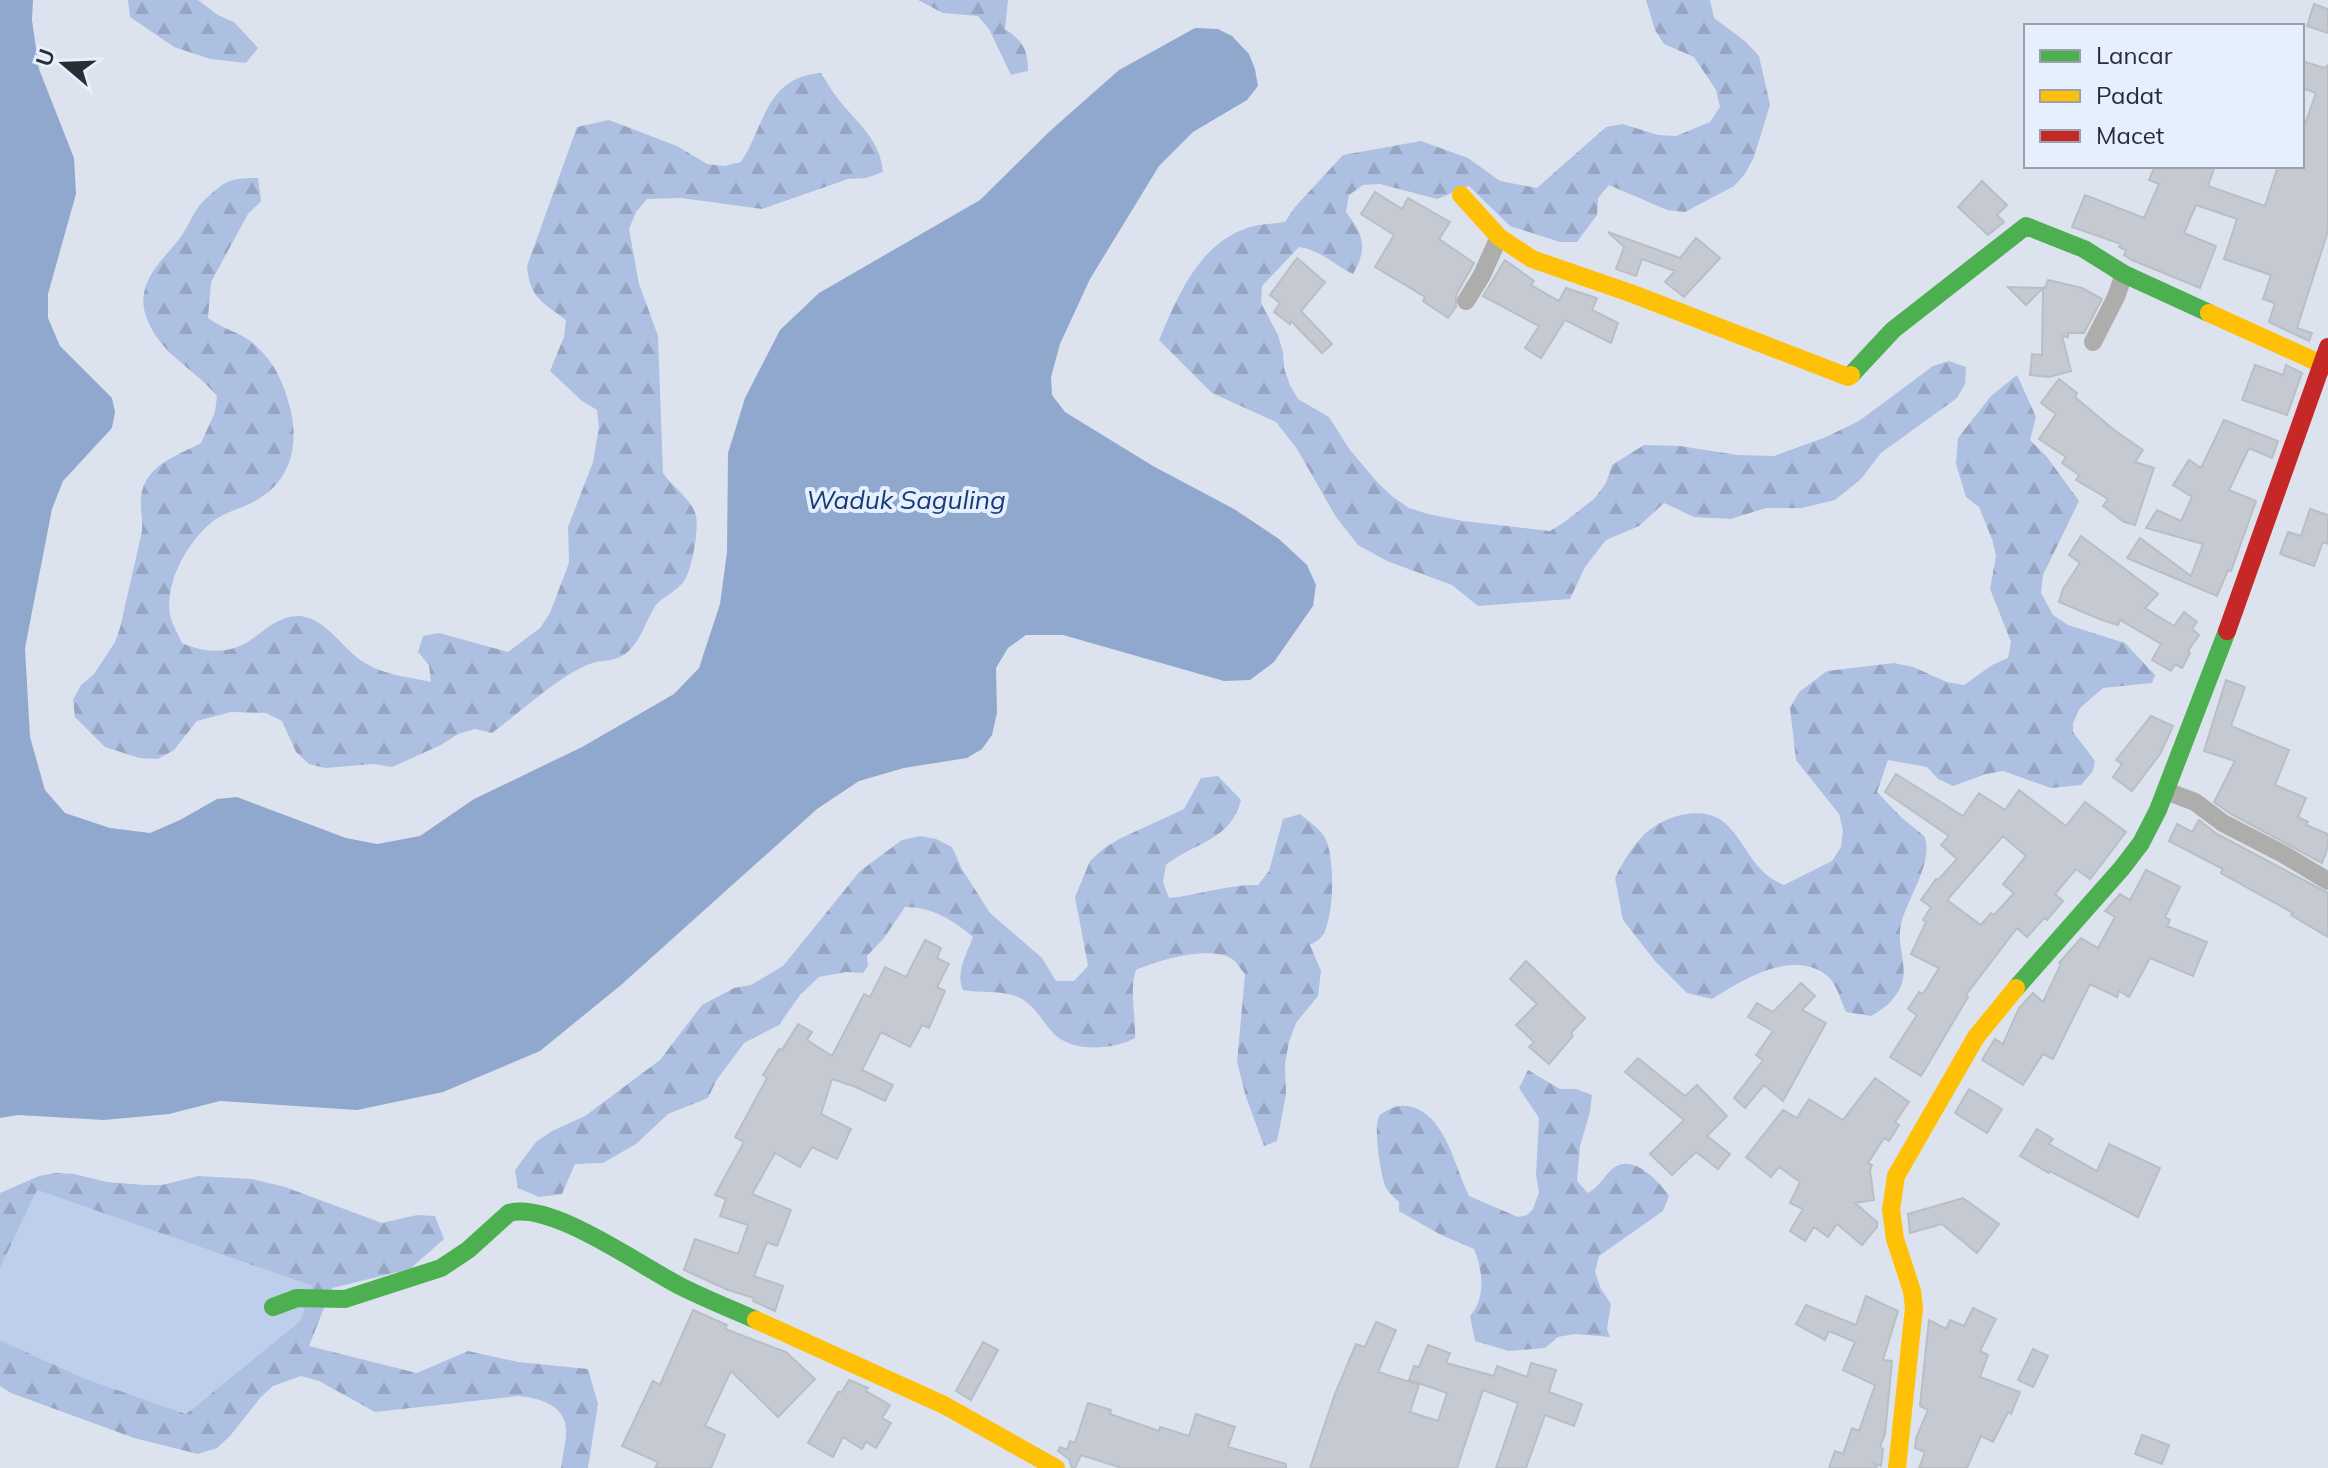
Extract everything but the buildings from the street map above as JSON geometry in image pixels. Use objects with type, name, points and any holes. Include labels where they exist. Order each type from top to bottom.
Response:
[{"type":"street","points":[[1461,195],[1499,237],[1532,259],[1633,294],[1848,377],[1859,369],[1893,330],[2026,226],[2084,249],[2124,274],[2326,359],[2203,698],[2166,791],[2141,843],[1988,1019],[1896,1176],[1891,1210],[1895,1239],[1912,1291],[1914,1308],[1897,1468]]},
{"type":"street","points":[[1466,301],[1499,237]]},
{"type":"street","points":[[2093,342],[2124,274]]},
{"type":"street","points":[[2166,791],[2195,802],[2223,823],[2328,881]]},
{"type":"street","points":[[273,1307],[297,1298],[345,1299],[441,1268],[468,1250],[509,1213],[538,1213],[571,1225],[682,1287],[944,1405],[1056,1468]]},
{"type":"shaded area","points":[[37,1190],[312,1286],[300,1321],[186,1414],[83,1378],[0,1340],[0,1268]]},
{"type":"green space","points":[[128,0],[198,0],[234,22],[258,48],[246,63],[210,59],[174,47],[130,17]]},
{"type":"green space","points":[[918,0],[1008,0],[1005,29],[1023,47],[1028,71],[1011,75],[989,29],[978,16],[943,13]]},
{"type":"green space","points":[[1646,0],[1710,0],[1714,18],[1759,56],[1770,105],[1754,157],[1745,174],[1734,186],[1685,212],[1667,210],[1609,185],[1598,198],[1597,215],[1577,242],[1560,242],[1510,226],[1469,186],[1437,199],[1380,184],[1363,185],[1349,195],[1346,212],[1362,242],[1361,256],[1353,274],[1321,254],[1299,247],[1262,286],[1261,303],[1278,335],[1284,368],[1298,399],[1329,417],[1350,450],[1379,484],[1409,508],[1463,521],[1550,531],[1595,498],[1606,483],[1612,465],[1644,445],[1774,456],[1859,421],[1933,366],[1949,361],[1966,367],[1965,384],[1957,398],[1881,453],[1861,479],[1835,500],[1802,508],[1766,508],[1731,519],[1694,517],[1664,503],[1639,526],[1606,540],[1585,567],[1570,599],[1478,606],[1452,585],[1387,561],[1358,545],[1336,517],[1297,449],[1276,422],[1212,393],[1159,340],[1182,290],[1215,246],[1247,228],[1285,222],[1343,155],[1421,141],[1468,158],[1500,181],[1537,188],[1606,127],[1623,124],[1658,135],[1676,136],[1710,122],[1720,107],[1716,90],[1694,57],[1664,44],[1655,30]]},
{"type":"green space","points":[[821,73],[836,97],[873,141],[883,172],[866,178],[848,179],[762,209],[681,198],[647,199],[636,212],[629,229],[639,284],[658,336],[663,473],[691,504],[697,522],[687,576],[678,588],[656,605],[638,640],[628,652],[576,671],[492,733],[475,729],[458,734],[392,767],[374,764],[325,768],[309,764],[296,752],[282,721],[266,713],[231,712],[197,721],[174,750],[158,759],[139,758],[105,747],[75,717],[73,700],[115,642],[120,628],[142,531],[143,487],[148,477],[163,463],[201,443],[215,412],[217,396],[160,342],[147,319],[143,300],[147,282],[155,268],[180,238],[199,206],[213,192],[230,181],[258,178],[261,201],[248,214],[211,282],[208,318],[250,341],[273,366],[290,407],[294,434],[286,470],[271,490],[216,519],[197,537],[181,561],[169,602],[170,615],[182,643],[217,651],[235,648],[280,620],[301,616],[319,623],[357,658],[372,667],[431,682],[429,665],[418,652],[423,636],[439,633],[508,652],[540,628],[550,613],[569,563],[568,527],[593,462],[599,427],[597,410],[582,401],[550,371],[564,337],[566,320],[534,292],[527,266],[577,127],[609,120],[677,146],[707,164],[724,166],[741,162],[778,93],[803,76]]},
{"type":"green space","points":[[2017,375],[2036,417],[2030,440],[2047,457],[2079,501],[2043,575],[2041,593],[2053,615],[2068,625],[2125,643],[2155,675],[2152,683],[2103,688],[2080,708],[2073,723],[2073,732],[2095,761],[2093,771],[2081,785],[2051,788],[2003,771],[1953,786],[1938,779],[1927,767],[1888,760],[1877,792],[1924,836],[1926,856],[1901,924],[1904,971],[1901,986],[1892,1000],[1871,1016],[1846,1012],[1829,977],[1811,967],[1797,965],[1782,966],[1752,976],[1712,999],[1687,993],[1655,961],[1623,920],[1615,878],[1642,837],[1671,818],[1706,814],[1726,824],[1764,873],[1784,885],[1832,861],[1841,847],[1843,830],[1839,814],[1796,760],[1790,708],[1799,692],[1827,671],[1894,663],[1964,685],[1992,665],[2008,658],[2011,642],[1990,589],[1996,556],[1992,539],[1979,507],[1966,497],[1956,464],[1958,438],[1991,396]]},
{"type":"green space","points":[[1218,776],[1241,800],[1236,814],[1220,833],[1166,865],[1163,882],[1169,898],[1258,885],[1269,871],[1283,819],[1300,814],[1324,836],[1331,861],[1331,900],[1327,924],[1321,937],[1310,945],[1321,971],[1318,996],[1296,1023],[1289,1042],[1285,1063],[1286,1095],[1277,1141],[1264,1146],[1237,1062],[1245,974],[1232,959],[1211,953],[1198,954],[1171,958],[1136,970],[1133,995],[1135,1038],[1105,1047],[1081,1047],[1053,1033],[1033,1008],[1018,997],[963,990],[961,970],[973,937],[942,916],[924,909],[905,907],[884,938],[867,956],[868,966],[863,973],[846,972],[819,977],[800,995],[779,1025],[744,1043],[716,1081],[708,1098],[668,1114],[636,1144],[603,1163],[575,1164],[562,1194],[539,1197],[518,1188],[515,1170],[536,1142],[585,1116],[660,1060],[702,1005],[734,988],[751,985],[783,966],[860,871],[902,840],[920,836],[952,847],[990,913],[1042,958],[1056,981],[1074,981],[1088,966],[1075,897],[1090,861],[1119,839],[1184,809],[1201,778]]},
{"type":"green space","points":[[1528,1070],[1560,1089],[1576,1089],[1592,1095],[1580,1146],[1577,1181],[1588,1193],[1611,1170],[1627,1164],[1651,1176],[1669,1196],[1663,1211],[1599,1256],[1595,1272],[1611,1304],[1607,1329],[1610,1337],[1575,1334],[1558,1337],[1545,1348],[1509,1351],[1475,1341],[1470,1316],[1479,1301],[1481,1284],[1474,1249],[1441,1235],[1399,1211],[1399,1202],[1384,1182],[1377,1126],[1380,1115],[1393,1108],[1408,1106],[1421,1111],[1443,1135],[1469,1196],[1518,1217],[1527,1215],[1533,1209],[1539,1192],[1536,1175],[1539,1118],[1519,1088]]},
{"type":"green space","points":[[56,1173],[144,1185],[162,1185],[198,1176],[252,1179],[285,1187],[382,1223],[417,1215],[435,1216],[444,1239],[410,1269],[332,1288],[309,1346],[417,1373],[468,1351],[518,1362],[588,1369],[598,1404],[588,1468],[561,1468],[566,1436],[563,1417],[552,1406],[527,1397],[375,1412],[319,1381],[301,1376],[273,1386],[217,1448],[198,1454],[134,1438],[11,1393],[0,1386],[0,1340],[83,1378],[186,1414],[300,1321],[312,1286],[37,1190],[0,1268],[0,1193],[39,1176]]},
{"type":"water","name":"Waduk Saguling","points":[[0,0],[33,0],[32,20],[39,69],[74,158],[76,194],[48,294],[48,318],[60,346],[112,398],[115,412],[112,428],[63,481],[52,509],[25,648],[30,737],[45,790],[65,813],[110,828],[150,833],[217,799],[237,797],[346,838],[377,844],[420,836],[474,799],[582,747],[674,694],[699,668],[720,604],[727,552],[728,453],[745,398],[780,330],[819,293],[980,200],[1050,131],[1119,70],[1195,28],[1218,29],[1232,36],[1249,54],[1258,86],[1247,100],[1193,132],[1159,166],[1090,279],[1060,344],[1051,377],[1052,395],[1065,412],[1153,466],[1234,509],[1279,539],[1307,565],[1316,585],[1313,606],[1274,662],[1250,680],[1224,681],[1063,635],[1026,635],[1008,648],[996,668],[997,713],[992,735],[982,749],[967,758],[904,768],[859,781],[817,809],[621,985],[540,1051],[443,1092],[357,1110],[220,1101],[169,1114],[104,1120],[18,1115],[0,1118]]},
{"type":"traffic: fast","points":[[1851,375],[1893,330],[2026,226],[2084,249],[2124,274],[2209,313]]},
{"type":"traffic: fast","points":[[2016,988],[2141,843],[2158,810],[2227,631]]},
{"type":"traffic: fast","points":[[273,1307],[297,1298],[345,1299],[441,1268],[468,1250],[509,1213],[527,1212],[572,1226],[682,1287],[756,1320]]},
{"type":"traffic: slow","points":[[1461,195],[1499,237],[1532,259],[1633,294],[1848,377],[1851,375]]},
{"type":"traffic: slow","points":[[2209,313],[2328,367]]},
{"type":"traffic: slow","points":[[1897,1468],[1914,1308],[1912,1291],[1895,1239],[1891,1210],[1896,1176],[1976,1037],[2016,988]]},
{"type":"traffic: slow","points":[[756,1320],[944,1405],[1056,1468]]},
{"type":"traffic: jam","points":[[2227,631],[2328,347]]}]
